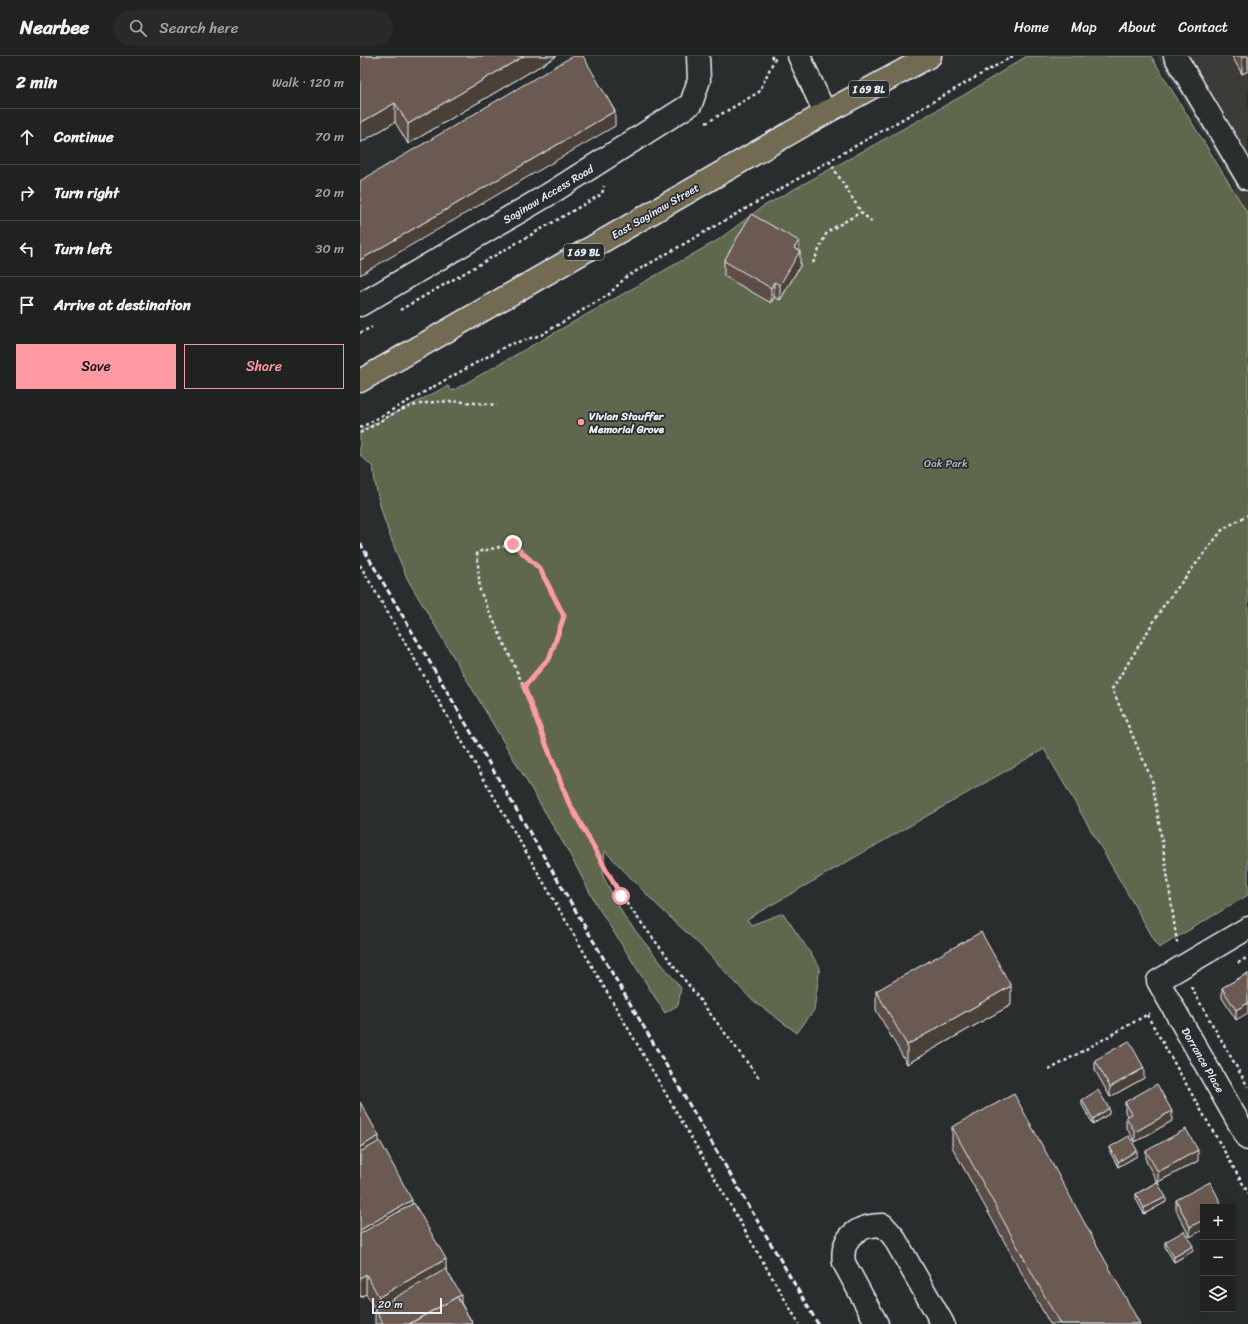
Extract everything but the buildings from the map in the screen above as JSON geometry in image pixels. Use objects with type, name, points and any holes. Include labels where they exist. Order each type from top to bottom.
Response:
[{"type":"main road","name":"East Saginaw Street","points":[[360,381],[825,113],[930,56]]},
{"type":"street","name":"Saginaw Access Road","points":[[360,305],[551,193],[691,104],[699,80],[698,56]]},
{"type":"street","points":[[799,56],[825,113]]},
{"type":"street","points":[[1175,56],[1248,179]]},
{"type":"street","points":[[1180,967],[1248,928]]},
{"type":"street","name":"Dorrance Place","points":[[1180,967],[1158,981],[1248,1139]]},
{"type":"street","points":[[877,1324],[844,1263],[842,1253],[846,1240],[860,1229],[869,1225],[882,1225],[893,1236],[943,1324]]},
{"type":"path","points":[[771,56],[774,60]]},
{"type":"path","points":[[360,428],[508,345],[541,334],[608,295],[626,277],[1013,56]]},
{"type":"path","points":[[829,161],[861,212],[874,224]]},
{"type":"path","points":[[813,263],[827,232],[861,212]]},
{"type":"path","points":[[360,433],[401,410],[419,405],[460,402],[497,405]]},
{"type":"path","points":[[1248,515],[1222,529],[1164,605],[1112,689],[1152,780],[1180,967],[1248,1087]]},
{"type":"path","points":[[524,687],[550,657],[564,616],[540,569],[513,544],[477,552],[480,591],[524,687],[568,801],[621,896],[759,1078]]},
{"type":"path","points":[[360,565],[799,1324]]},
{"type":"path","points":[[1147,1015],[1248,1193]]},
{"type":"shaded area","points":[[1157,56],[1248,56],[1248,247],[1229,202],[1235,187]]},
{"type":"green space","name":"Oak Park","points":[[1027,56],[1151,56],[1248,214],[1248,895],[1159,948],[1044,749],[747,919],[751,925],[783,913],[820,967],[814,1010],[797,1033],[751,999],[702,947],[657,905],[605,851],[603,876],[625,918],[681,988],[678,1005],[665,1013],[596,904],[568,851],[408,580],[391,539],[382,511],[373,467],[360,455],[360,431],[448,386],[452,391],[718,240],[762,207],[964,95]]},
{"type":"railway","points":[[360,543],[818,1324]]},
{"type":"place","name":"Vivian Stauffer Memorial Grove","points":[[581,422]]},
{"type":"route","points":[[513,544],[540,569],[564,616],[550,657],[524,687],[568,801],[621,896]]}]
